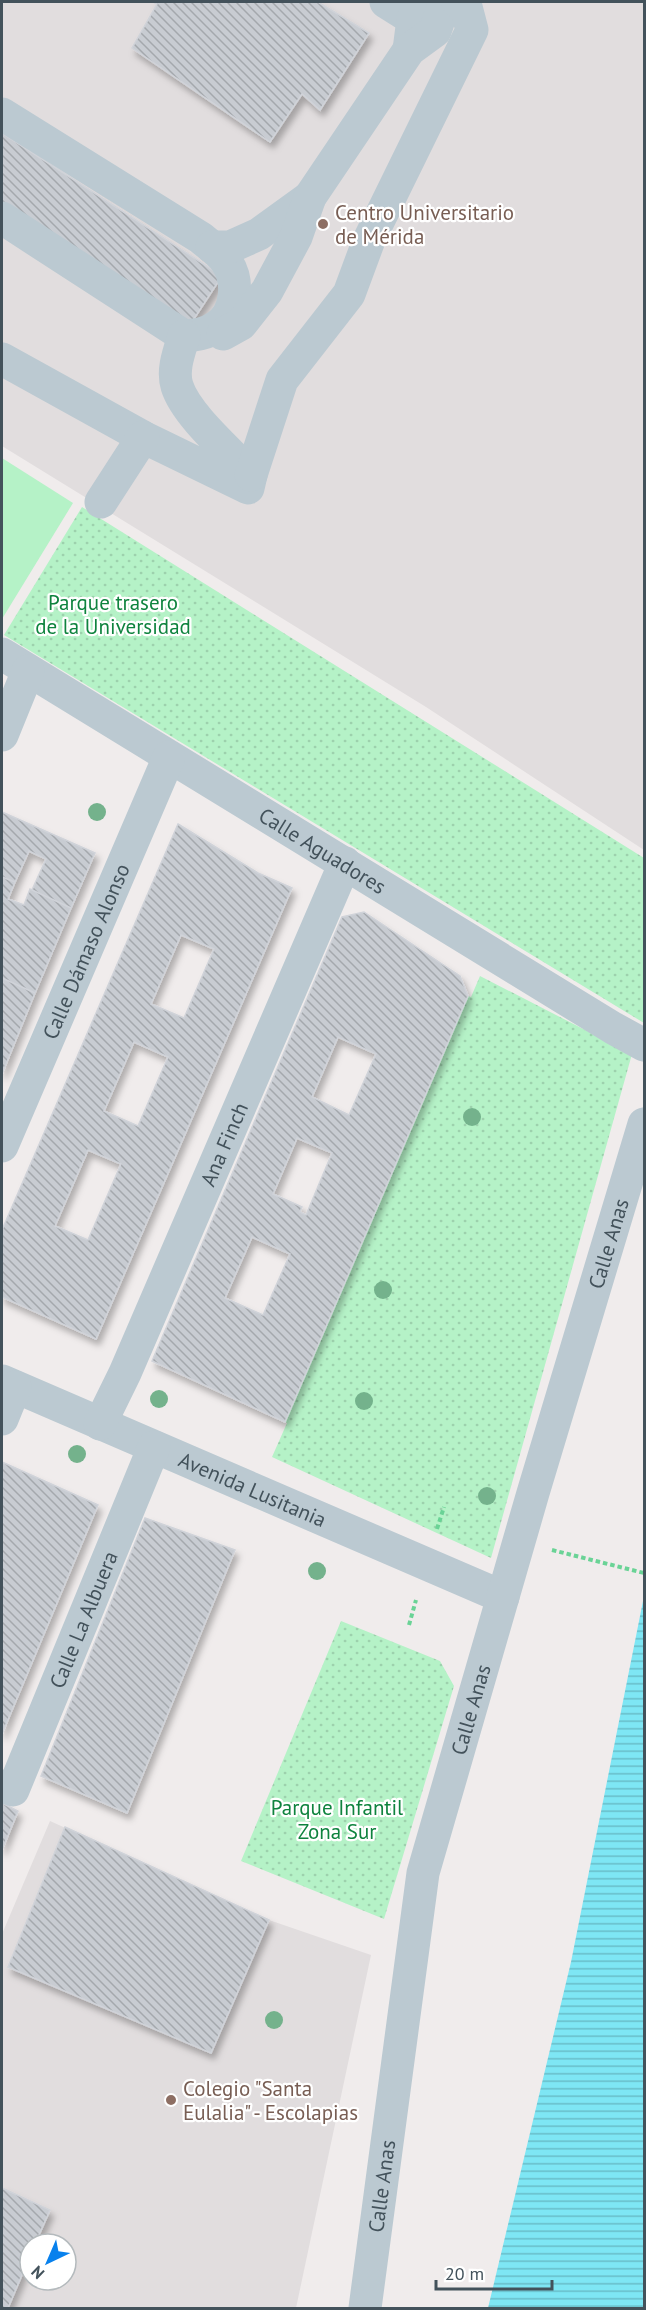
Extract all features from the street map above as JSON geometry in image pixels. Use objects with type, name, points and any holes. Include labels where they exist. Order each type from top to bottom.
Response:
[{"type":"street","points":[[386,2],[414,24],[435,31],[445,2]]},
{"type":"street","points":[[2,358],[143,437],[248,488],[282,380],[349,294],[369,240],[472,30],[466,7],[458,2]]},
{"type":"street","points":[[2,218],[192,336],[222,334],[241,324],[267,291],[296,237],[310,198],[414,24]]},
{"type":"street","points":[[2,114],[201,238],[225,260],[234,276],[235,295],[230,313],[218,327],[192,336],[176,361],[177,385],[193,413],[251,475]]},
{"type":"street","points":[[212,247],[230,247],[259,234],[310,198]]},
{"type":"street","points":[[101,502],[143,437]]},
{"type":"street","points":[[2,735],[15,663]]},
{"type":"street","name":"Calle Aguadores","points":[[15,663],[603,1022],[645,1045]]},
{"type":"street","name":"Calle Dámaso Alonso","points":[[2,1146],[169,757]]},
{"type":"street","name":"Ana Finch","points":[[100,1424],[125,1373],[345,864]]},
{"type":"street","name":"Calle Anas","points":[[365,2308],[423,1873],[645,1124]]},
{"type":"street","points":[[2,1419],[8,1384]]},
{"type":"street","name":"Avenida Lusitania","points":[[8,1384],[503,1598]]},
{"type":"street","name":"Calle La Albuera","points":[[7,1788],[154,1447]]},
{"type":"path","points":[[551,1550],[645,1573]]},
{"type":"shaded area","name":"Centro Universitario de Mérida","points":[[2,2],[644,2],[644,850],[426,707],[2,446]]},
{"type":"shaded area","name":"Colegio \"Santa Eulalia\" - Escolapias","points":[[50,1821],[269,1920],[371,1955],[296,2308],[2,2308],[2,1934]]},
{"type":"green space","points":[[2,458],[73,503],[2,619]]},
{"type":"green space","name":"Parque trasero de la Universidad","points":[[82,507],[644,858],[644,1023],[4,635]]},
{"type":"green space","points":[[480,976],[632,1054],[491,1558],[272,1457],[468,996],[471,997]]},
{"type":"green space","name":"Parque Infantil Zona Sur","points":[[341,1621],[440,1661],[454,1686],[384,1919],[241,1861]]},
{"type":"water","points":[[644,1596],[644,2308],[488,2308],[571,1962]]},
{"type":"building","points":[[153,2],[318,2],[369,33],[320,110],[302,94],[270,142],[132,48],[157,4]]},
{"type":"building","points":[[2,133],[222,276],[190,325],[2,203]]},
{"type":"building","points":[[2,812],[95,853],[71,908],[32,890],[46,859],[29,851],[15,882],[2,877]]},
{"type":"building","points":[[178,824],[258,873],[292,888],[96,1339],[2,1297],[2,1230]],"holes":[[[181,935],[214,949],[184,1018],[151,1004]],[[134,1042],[168,1057],[138,1126],[104,1111]],[[88,1150],[121,1164],[88,1240],[55,1226]]]},
{"type":"building","points":[[2,877],[15,882],[8,899],[24,905],[30,889],[71,908],[35,993],[2,978]]},
{"type":"building","points":[[364,912],[460,976],[468,996],[285,1422],[152,1361],[342,917]],"holes":[[[338,1037],[376,1054],[349,1115],[312,1097]],[[297,1138],[332,1153],[306,1215],[300,1212],[302,1207],[273,1194]],[[252,1237],[290,1254],[263,1315],[225,1298]]]},
{"type":"building","points":[[2,978],[35,993],[2,1074]]},
{"type":"building","points":[[2,1462],[98,1505],[2,1734]]},
{"type":"building","points":[[145,1518],[235,1550],[127,1813],[41,1776]]},
{"type":"building","points":[[2,1803],[18,1811],[2,1850]]},
{"type":"building","points":[[65,1827],[269,1920],[211,2053],[8,1967]]},
{"type":"building","points":[[2,2188],[50,2210],[40,2232],[18,2232],[18,2284],[8,2308],[2,2308]]},
{"type":"place","name":"Centro Universitario de Mérida","points":[[323,224]]},
{"type":"place","name":"Colegio \"Santa Eulalia\" - Escolapias","points":[[171,2100]]}]
